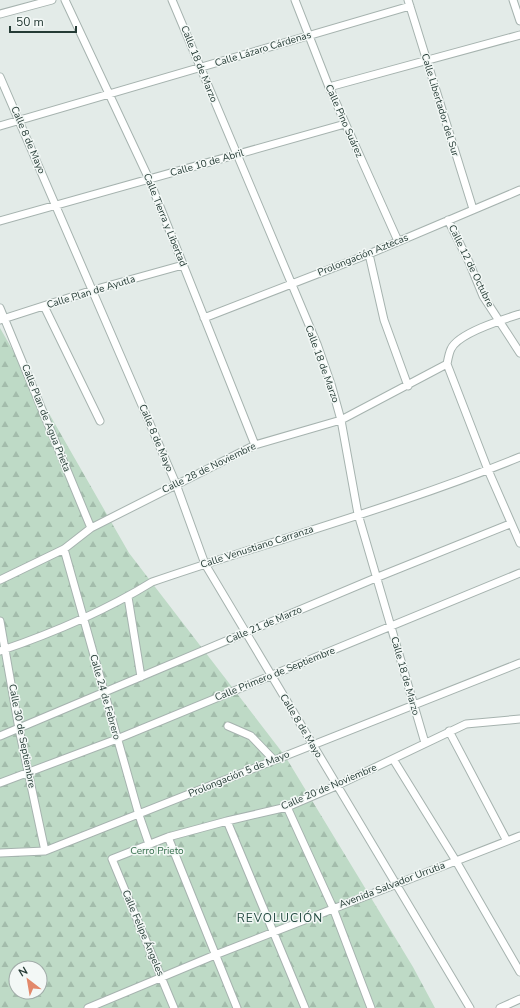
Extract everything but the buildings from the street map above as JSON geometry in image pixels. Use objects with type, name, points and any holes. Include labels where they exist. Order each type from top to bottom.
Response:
[{"type":"street","points":[[0,14],[52,0]]},
{"type":"street","name":"Calle Tierra y Libertad","points":[[65,0],[149,179],[255,445]]},
{"type":"street","name":"Calle 18 de Marzo","points":[[172,0],[319,351],[331,384],[341,420],[358,514],[378,577],[412,704],[425,743]]},
{"type":"street","name":"Calle Pino Suárez","points":[[295,0],[345,124],[398,241]]},
{"type":"street","points":[[513,0],[520,21]]},
{"type":"street","name":"Calle Lázaro Cárdenas","points":[[0,126],[201,68],[409,3]]},
{"type":"street","name":"Calle Libertador del Sur","points":[[409,3],[473,209]]},
{"type":"street","points":[[330,88],[520,35]]},
{"type":"street","name":"Calle 8 de Mayo","points":[[0,76],[176,484],[205,564],[336,786],[470,1008]]},
{"type":"street","name":"Calle 10 de Abril","points":[[0,221],[345,124]]},
{"type":"street","name":"Prolongación Aztecas","points":[[204,318],[369,254],[520,190]]},
{"type":"street","name":"Calle 12 de Octubre","points":[[448,220],[470,262],[484,296],[520,353]]},
{"type":"street","points":[[369,254],[384,320],[408,386]]},
{"type":"street","name":"Calle Plan de Ayutla","points":[[2,320],[93,290],[183,265]]},
{"type":"street","points":[[44,306],[100,421]]},
{"type":"street","name":"Calle Plan de Agua Prieta","points":[[0,308],[2,320],[91,528]]},
{"type":"street","points":[[520,314],[486,326],[467,335],[451,347],[447,364],[510,524],[520,543]]},
{"type":"street","name":"Calle 28 de Noviembre","points":[[0,580],[64,549],[91,528],[255,445],[341,420],[408,386],[447,364]]},
{"type":"street","name":"Calle Venustiano Carranza","points":[[3,650],[84,619],[128,597],[152,582],[488,470],[520,457]]},
{"type":"street","name":"Calle 21 de Marzo","points":[[0,736],[378,577],[510,524]]},
{"type":"street","name":"Calle 24 de Febrero","points":[[64,549],[117,739],[149,844]]},
{"type":"street","name":"Calle Primero de Septiembre","points":[[0,783],[117,739],[520,573]]},
{"type":"street","points":[[128,597],[141,677]]},
{"type":"street","name":"Calle 30 de Septiembre","points":[[0,622],[3,650],[45,851]]},
{"type":"street","name":"Prolongación 5 de Mayo","points":[[0,853],[45,851],[139,815],[412,704],[520,663]]},
{"type":"street","name":"Calle 20 de Noviembre","points":[[112,859],[168,837],[287,807],[336,786],[466,724],[520,719]]},
{"type":"street","points":[[228,726],[252,736],[274,760]]},
{"type":"street","points":[[449,732],[507,841]]},
{"type":"street","points":[[393,759],[456,861],[520,972]]},
{"type":"street","points":[[287,807],[333,908],[371,1008]]},
{"type":"street","points":[[227,821],[305,1008]]},
{"type":"street","name":"Avenida Salvador Urrutia","points":[[88,1008],[333,908],[520,836]]},
{"type":"street","points":[[168,837],[237,1008]]},
{"type":"street","name":"Calle Felipe Ángeles","points":[[112,859],[174,1008]]},
{"type":"street","points":[[500,1008],[520,999]]},
{"type":"green space","name":"Cerro Prieto","points":[[0,328],[129,553],[285,756],[413,967],[435,1008],[0,1008]]},
{"type":"district","name":"REVOLUCIÓN","points":[[280,918]]}]
